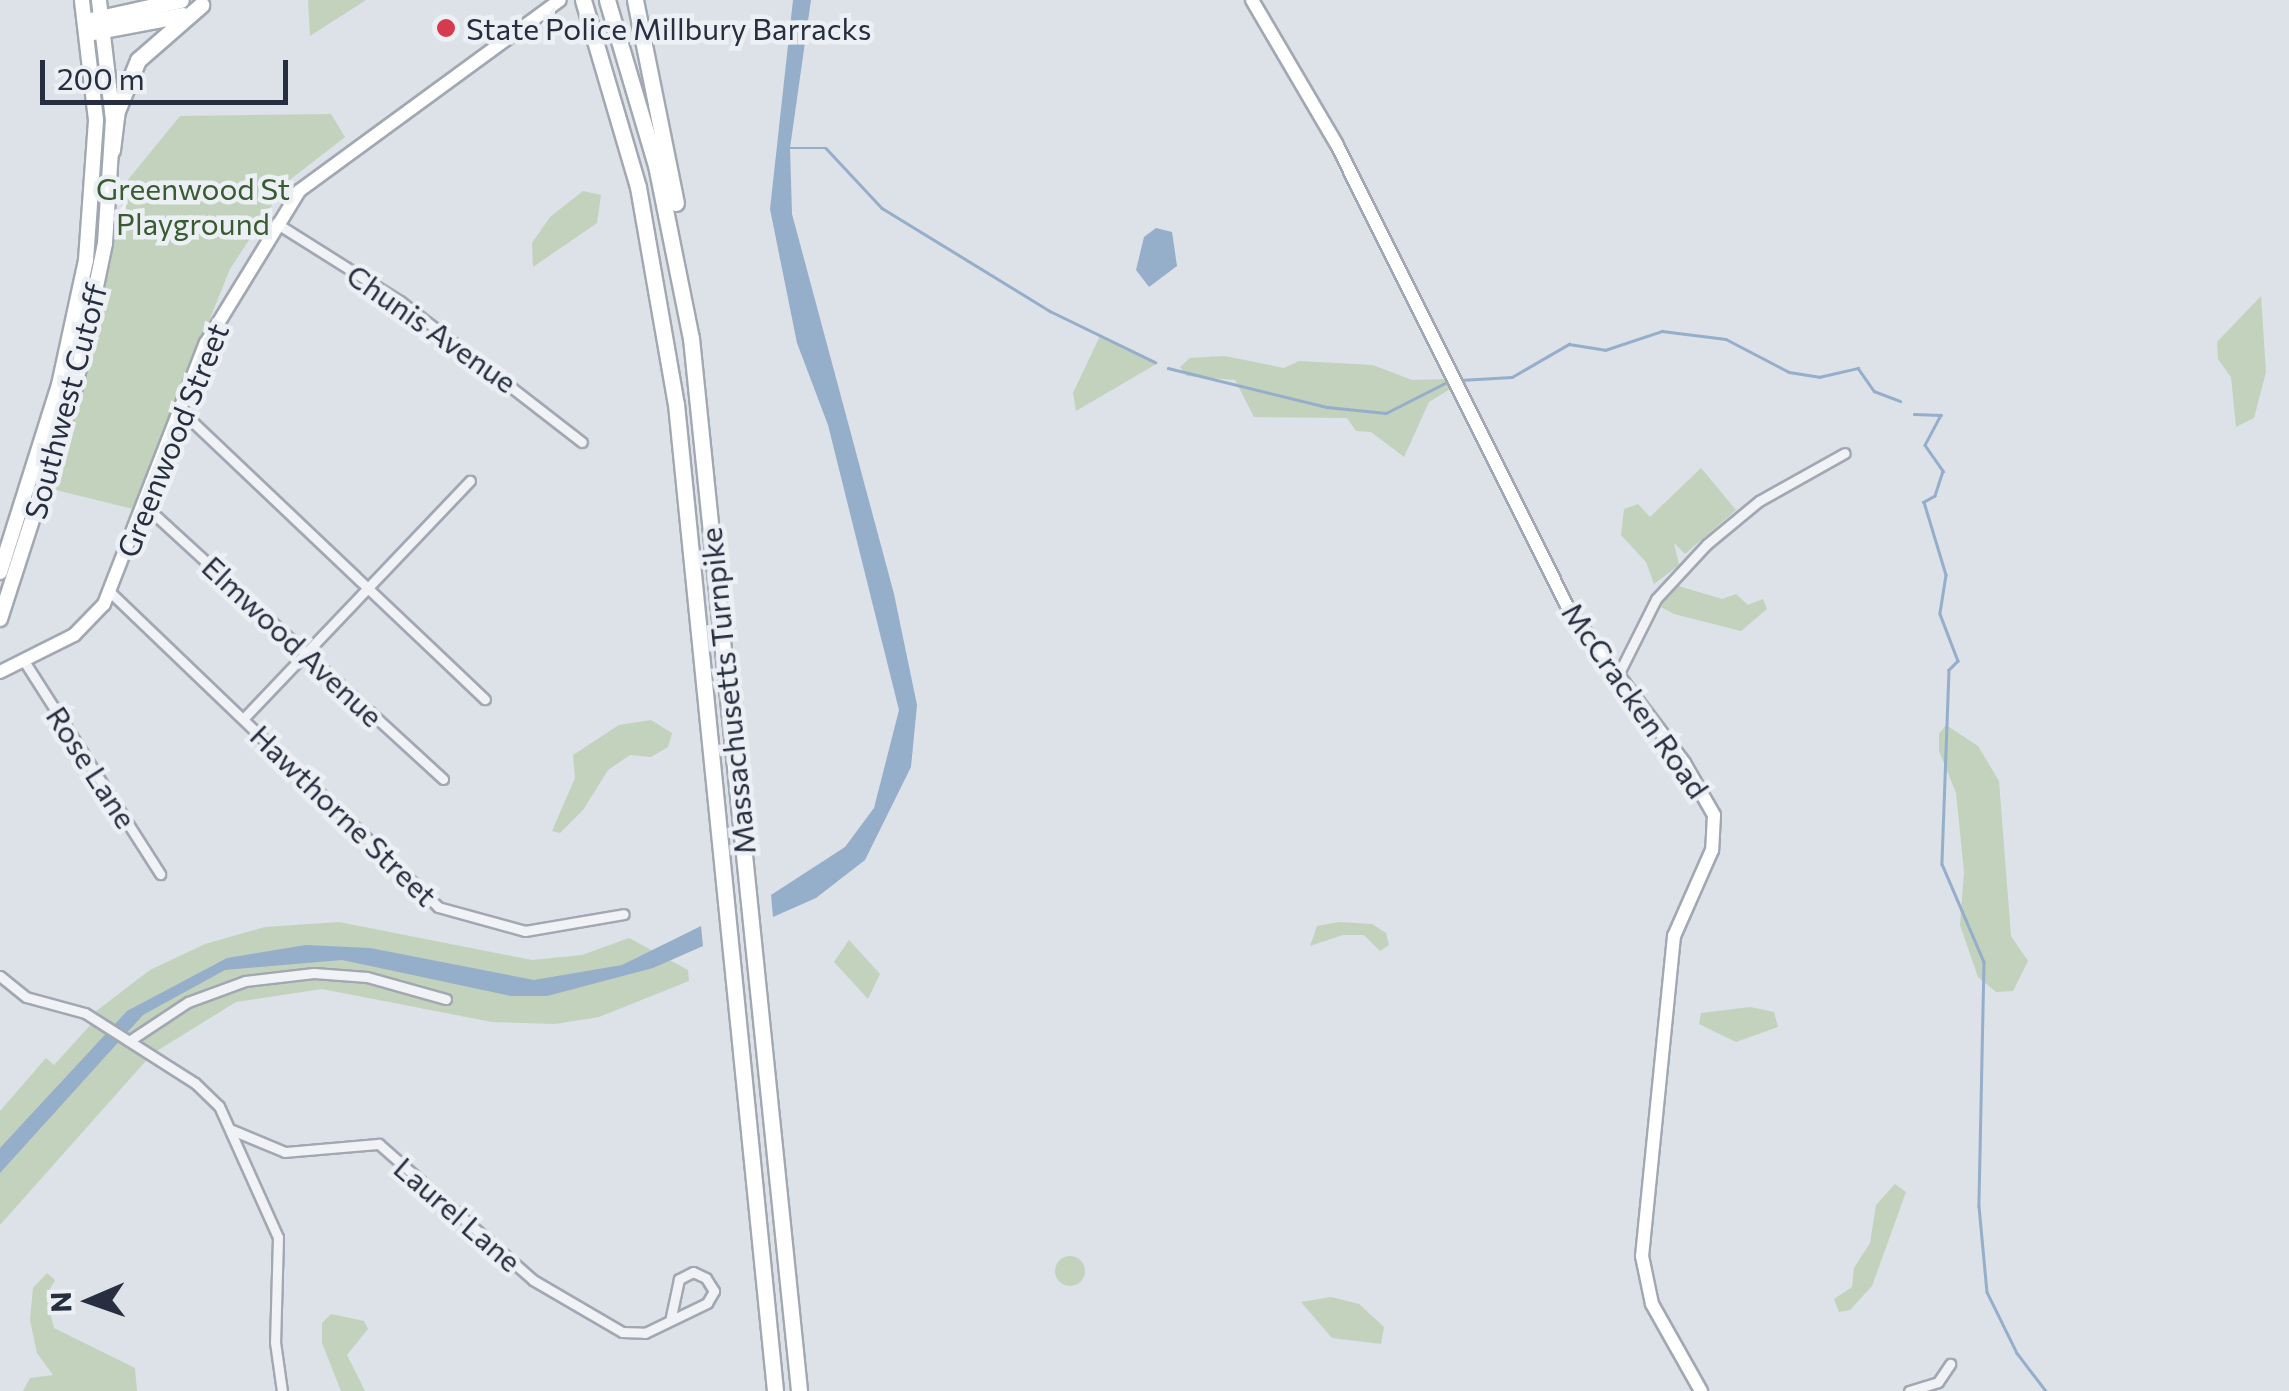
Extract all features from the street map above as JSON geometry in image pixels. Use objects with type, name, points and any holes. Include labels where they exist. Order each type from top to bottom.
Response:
[{"type":"highway","points":[[95,26],[181,0]]},
{"type":"highway","name":"Massachusetts Turnpike","points":[[584,0],[638,188],[666,335],[775,1391]]},
{"type":"highway","name":"Massachusetts Turnpike","points":[[606,0],[656,165],[688,316],[799,1391]]},
{"type":"highway","points":[[635,0],[678,213],[688,316]]},
{"type":"highway","points":[[95,26],[204,2]]},
{"type":"highway","points":[[112,150],[120,100],[138,60],[204,2]]},
{"type":"main road","name":"Southwest Cutoff","points":[[0,618],[82,360],[106,242],[112,150],[95,26],[82,0]]},
{"type":"main road","name":"Southwest Cutoff","points":[[0,572],[56,394],[86,260],[96,149],[95,26],[99,0]]},
{"type":"street","name":"McCracken Road","points":[[1252,0],[1336,143],[1570,612],[1689,769],[1716,824],[1712,850],[1674,936],[1642,1256],[1659,1320],[1701,1391]]},
{"type":"street","name":"Greenwood Street","points":[[0,672],[80,630],[110,592],[206,343],[276,224],[323,168],[557,2]]},
{"type":"street","name":"Chunis Avenue","points":[[276,224],[400,300],[582,442]]},
{"type":"street","points":[[178,408],[485,699]]},
{"type":"street","points":[[1618,675],[1656,599],[1707,544],[1759,502],[1844,453]]},
{"type":"street","points":[[243,718],[302,652],[470,481]]},
{"type":"street","name":"Elmwood Avenue","points":[[143,504],[443,780]]},
{"type":"street","name":"Hawthorne Street","points":[[110,592],[442,909],[525,931],[624,914]]},
{"type":"street","name":"Rose Lane","points":[[24,661],[160,874]]},
{"type":"street","points":[[127,1040],[188,1002],[245,981],[314,973],[367,977],[446,999]]},
{"type":"street","points":[[0,976],[26,996],[84,1013],[206,1090],[232,1130],[278,1238],[275,1342],[282,1391]]},
{"type":"street","name":"Laurel Lane","points":[[232,1130],[284,1152],[374,1143],[533,1280],[610,1328],[645,1333],[714,1296],[701,1274],[679,1279],[671,1318]]},
{"type":"street","points":[[1910,1391],[1938,1382],[1950,1364]]},
{"type":"green space","points":[[308,0],[366,0],[310,36]]},
{"type":"green space","name":"Greenwood St Playground","points":[[331,114],[345,137],[287,182],[230,269],[133,509],[44,487],[76,400],[127,181],[180,116]]},
{"type":"green space","points":[[583,191],[601,195],[597,223],[533,267],[532,243],[550,217]]},
{"type":"green space","points":[[2261,296],[2266,372],[2254,418],[2236,427],[2231,377],[2218,359],[2217,342]]},
{"type":"green space","points":[[1100,336],[1158,363],[1076,411],[1073,393]]},
{"type":"green space","points":[[1225,356],[1284,368],[1299,361],[1373,365],[1412,380],[1446,379],[1455,386],[1429,402],[1404,457],[1371,432],[1356,431],[1347,418],[1254,417],[1235,380],[1187,376],[1180,367],[1190,358]]},
{"type":"green space","points":[[1701,468],[1736,510],[1685,554],[1674,543],[1679,565],[1654,584],[1646,562],[1621,535],[1624,509],[1638,504],[1650,517]]},
{"type":"green space","points":[[1672,584],[1722,599],[1736,594],[1748,605],[1763,599],[1767,609],[1741,631],[1674,614],[1661,607]]},
{"type":"green space","points":[[651,720],[672,733],[668,747],[651,757],[630,755],[608,770],[583,810],[560,833],[552,831],[575,778],[573,755],[619,725]]},
{"type":"green space","points":[[1946,725],[1978,746],[1999,781],[2011,936],[2028,961],[2013,991],[1996,992],[1978,977],[1960,925],[1964,872],[1956,793],[1939,751],[1939,734]]},
{"type":"green space","points":[[339,922],[532,960],[582,955],[629,938],[688,970],[689,981],[599,1017],[555,1024],[492,1022],[322,989],[236,1002],[152,1054],[0,1225],[0,1111],[46,1058],[54,1065],[95,1020],[91,1015],[150,970],[205,944],[265,927]]},
{"type":"green space","points":[[1339,922],[1372,924],[1386,933],[1389,945],[1380,951],[1364,935],[1343,935],[1310,946],[1317,926]]},
{"type":"green space","points":[[849,940],[880,974],[868,999],[834,962]]},
{"type":"green space","points":[[1750,1007],[1774,1012],[1778,1027],[1736,1042],[1699,1024],[1701,1013]]},
{"type":"green space","points":[[1895,1184],[1906,1192],[1872,1286],[1850,1310],[1839,1312],[1834,1299],[1852,1287],[1854,1268],[1870,1243],[1876,1205]]},
{"type":"green space","points":[[1070,1256],[1081,1260],[1085,1271],[1081,1282],[1070,1286],[1059,1282],[1055,1271],[1059,1260]]},
{"type":"green space","points":[[47,1273],[55,1280],[46,1296],[54,1328],[135,1368],[137,1391],[23,1391],[30,1378],[53,1375],[37,1353],[30,1320],[33,1288]]},
{"type":"green space","points":[[1331,1297],[1359,1304],[1384,1327],[1381,1344],[1332,1338],[1301,1302]]},
{"type":"green space","points":[[331,1314],[364,1321],[368,1329],[347,1355],[365,1391],[341,1391],[322,1343],[322,1323]]},
{"type":"water","points":[[793,0],[811,0],[790,148],[792,214],[894,594],[917,705],[911,767],[865,860],[816,898],[773,917],[771,895],[845,847],[874,808],[899,710],[828,425],[797,343],[770,209]]},
{"type":"water","points":[[1156,228],[1172,232],[1177,266],[1149,287],[1136,270],[1144,237]]},
{"type":"water","points":[[701,926],[703,946],[653,968],[547,996],[511,996],[342,960],[225,970],[143,1015],[0,1173],[0,1148],[127,1011],[227,958],[306,945],[370,948],[534,980],[622,965]]},
{"type":"waterway","points":[[789,148],[826,148],[882,208],[1050,311],[1155,362]]},
{"type":"waterway","points":[[1460,380],[1512,377],[1569,344],[1605,350],[1662,331],[1726,339],[1789,372],[1819,377],[1858,368],[1874,391],[1900,401]]},
{"type":"waterway","points":[[1168,368],[1327,407],[1386,413],[1447,382]]},
{"type":"waterway","points":[[1914,414],[1941,415],[1925,445],[1943,471],[1935,496],[1924,502],[1946,575],[1940,614],[1958,661],[1949,670],[1942,864],[1984,962],[1979,1206],[1987,1292],[2017,1353],[2046,1391]]},
{"type":"place","name":"State Police Millbury Barracks","points":[[446,28]]}]
